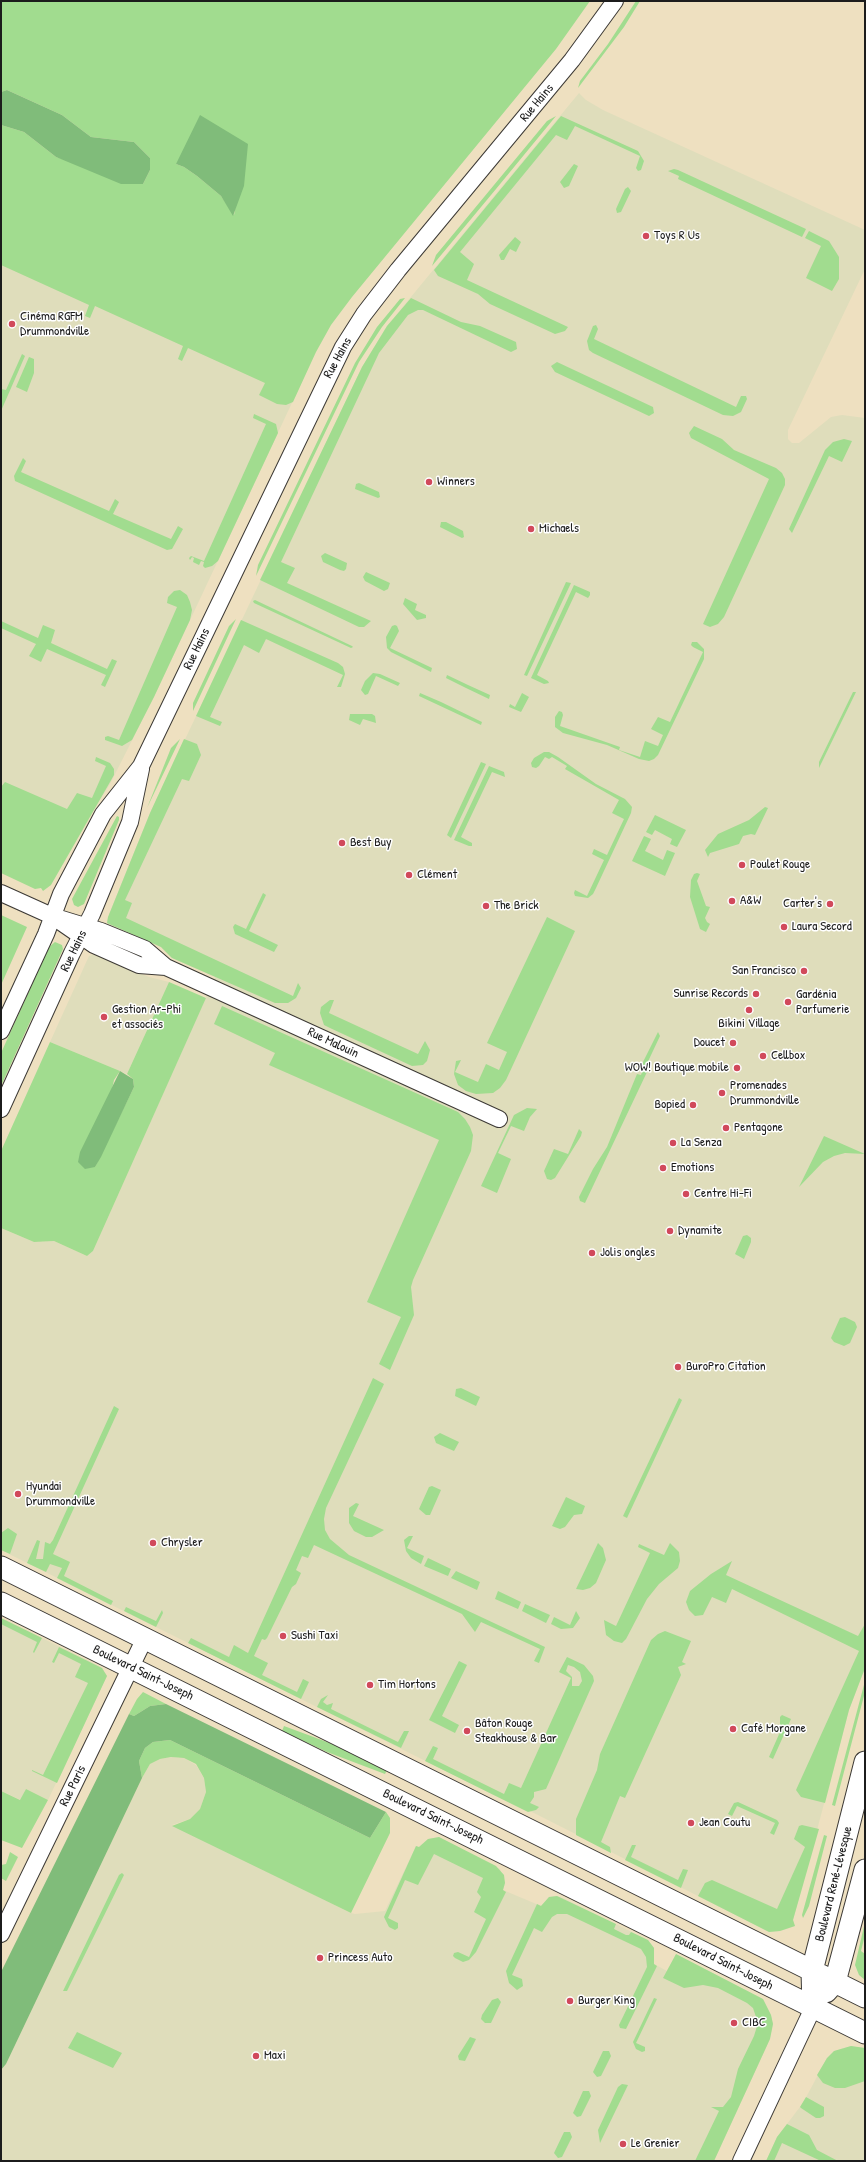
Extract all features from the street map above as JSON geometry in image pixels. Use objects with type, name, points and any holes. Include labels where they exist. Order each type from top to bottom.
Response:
[{"type":"main road","points":[[1,1567],[865,1997]]},
{"type":"main road","name":"Boulevard Saint-Joseph","points":[[1,1603],[131,1666],[865,2033]]},
{"type":"main road","name":"Boulevard René-Lévesque","points":[[813,2008],[812,1971],[865,1762]]},
{"type":"main road","name":"Boulevard René-Lévesque","points":[[813,2008],[835,1982],[865,1870]]},
{"type":"street","name":"Rue Hains","points":[[1,1031],[46,934],[61,894],[103,814],[141,766],[325,380],[353,331],[398,270],[582,48],[615,1]]},
{"type":"street","name":"Rue Hains","points":[[1,1109],[83,931],[130,822],[141,766]]},
{"type":"street","name":"Rue Malouin","points":[[1,893],[83,931],[94,945],[139,965],[166,967],[499,1119]]},
{"type":"street","name":"Rue Paris","points":[[1,1934],[145,1638]]},
{"type":"street","name":"Boulevard René-Lévesque","points":[[741,2161],[813,2008]]},
{"type":"shaded area","points":[[579,93],[586,100],[603,110],[865,230],[865,269],[788,430],[788,439],[792,443],[799,443],[831,417],[842,415],[865,418],[865,1668],[849,1710],[793,1920],[795,1926],[780,1931],[769,1932],[532,1812],[502,1799],[1,1550],[1,1228],[34,1242],[54,1241],[87,1256],[93,1251],[215,977],[172,958],[161,947],[110,926],[107,923],[108,917],[150,813],[362,367],[387,326]]},
{"type":"shaded area","points":[[1,255],[298,390],[154,697],[110,784],[85,824],[1,787]]},
{"type":"shaded area","points":[[95,954],[149,977],[169,982],[127,1074],[50,1042],[89,956]]},
{"type":"shaded area","points":[[1,1618],[95,1664],[102,1668],[107,1676],[48,1800],[26,1789],[21,1800],[1,1791]]},
{"type":"shaded area","points":[[171,1757],[184,1758],[196,1765],[204,1778],[206,1792],[200,1809],[190,1819],[172,1825],[351,1913],[355,1914],[385,1911],[416,1846],[419,1847],[428,1839],[439,1837],[500,1869],[505,1883],[503,1890],[541,1906],[549,1897],[557,1896],[563,1898],[648,1940],[654,1948],[654,1964],[667,1971],[676,1954],[763,1999],[771,2015],[773,2024],[770,2039],[714,2161],[1,2161],[1,2071],[6,2064],[142,1778],[150,1764],[160,1759]]},
{"type":"shaded area","points":[[851,2046],[865,2048],[865,2161],[766,2161],[777,2137],[803,2103],[827,2058],[834,2051]]},
{"type":"green space","points":[[1,1],[590,1],[556,49],[352,297],[331,325],[316,352],[293,402],[286,405],[277,404],[259,395],[265,383],[188,348],[182,361],[178,359],[183,346],[95,306],[90,318],[85,316],[89,305],[1,265],[1,125],[24,132],[56,157],[143,184],[150,170],[150,158],[134,142],[91,137],[62,115],[7,90],[1,92]],"holes":[[[247,144],[234,215],[221,196],[197,176],[184,167],[176,164]]]},
{"type":"green space","points":[[636,1],[640,1],[624,27],[578,88],[580,81],[608,44]]},
{"type":"green space","points":[[7,90],[62,115],[91,137],[134,142],[150,158],[150,170],[143,184],[121,184],[56,157],[24,132],[1,125],[1,92]]},
{"type":"green space","points":[[200,115],[248,144],[244,186],[233,216],[221,196],[197,176],[184,167],[176,164]]},
{"type":"green space","points":[[556,116],[432,266],[436,255],[547,121]]},
{"type":"green space","points":[[561,116],[638,151],[644,161],[641,170],[638,171],[636,168],[640,156],[575,126],[567,140],[556,135],[460,252],[474,264],[467,280],[568,327],[565,331],[555,334],[490,304],[478,294],[438,276],[434,270]]},
{"type":"green space","points":[[574,164],[578,166],[569,186],[564,188],[560,182]]},
{"type":"green space","points":[[674,169],[806,229],[802,237],[678,179],[679,176],[668,171]]},
{"type":"green space","points":[[628,187],[631,191],[621,212],[617,213],[616,209],[625,189]]},
{"type":"green space","points":[[809,231],[829,241],[839,257],[839,279],[832,291],[806,278],[821,246],[805,238]]},
{"type":"green space","points":[[515,237],[521,242],[516,252],[510,249],[504,260],[501,260],[499,255]]},
{"type":"green space","points":[[405,298],[382,327],[359,362],[256,576],[258,565],[355,363],[377,327],[400,299]]},
{"type":"green space","points":[[411,298],[461,322],[480,326],[516,342],[517,349],[511,352],[423,310],[418,310],[408,315],[379,353],[281,562],[295,568],[287,583],[371,621],[364,627],[359,627],[260,580],[362,367],[387,326]]},
{"type":"green space","points":[[596,325],[598,329],[594,339],[736,407],[741,396],[746,396],[747,399],[741,412],[733,416],[723,415],[593,353],[589,350],[587,341],[593,326]]},
{"type":"green space","points":[[22,354],[25,356],[1,411],[1,389],[6,390]]},
{"type":"green space","points":[[29,357],[34,359],[34,373],[27,392],[16,387]]},
{"type":"green space","points":[[557,362],[653,407],[654,413],[649,416],[555,372],[551,366]]},
{"type":"green space","points":[[254,414],[276,424],[278,433],[218,561],[212,566],[205,568],[203,566],[204,562],[201,561],[199,565],[193,562],[194,558],[192,557],[190,560],[189,558],[191,556],[204,561],[266,424],[253,418]]},
{"type":"green space","points":[[694,426],[722,439],[734,450],[776,468],[782,473],[785,479],[785,485],[724,617],[718,624],[710,627],[703,624],[769,479],[691,438],[689,433]]},
{"type":"green space","points":[[844,439],[852,441],[842,462],[829,456],[792,533],[789,529],[825,450],[833,442]]},
{"type":"green space","points":[[23,458],[26,461],[21,472],[109,511],[115,499],[119,502],[113,514],[171,539],[178,526],[183,529],[172,549],[167,550],[15,481],[14,476]]},
{"type":"green space","points":[[359,483],[379,492],[380,497],[378,498],[355,489],[356,484]]},
{"type":"green space","points":[[441,522],[446,522],[463,531],[464,537],[462,538],[440,527]]},
{"type":"green space","points":[[325,553],[347,563],[346,569],[344,571],[340,570],[323,562],[321,556]]},
{"type":"green space","points":[[366,572],[390,583],[388,589],[384,591],[365,581],[363,577]]},
{"type":"green space","points":[[566,582],[571,583],[527,676],[524,675]]},
{"type":"green space","points":[[574,585],[590,592],[590,595],[588,598],[576,592],[537,675],[549,683],[544,684],[531,678]]},
{"type":"green space","points":[[180,590],[187,595],[190,602],[192,610],[190,620],[154,697],[132,740],[122,746],[105,740],[105,737],[108,736],[119,740],[177,607],[167,603],[168,597],[174,591]]},
{"type":"green space","points":[[405,598],[417,604],[415,610],[426,615],[426,618],[417,620],[403,604]]},
{"type":"green space","points":[[255,600],[353,647],[351,648],[254,603],[253,601]]},
{"type":"green space","points":[[236,619],[193,711],[193,703],[229,626]]},
{"type":"green space","points":[[241,620],[338,663],[343,667],[345,674],[341,687],[337,687],[343,675],[266,639],[259,653],[244,645],[210,717],[222,722],[220,726],[196,716]]},
{"type":"green space","points":[[1,621],[38,638],[43,625],[55,630],[51,643],[107,669],[112,659],[117,661],[105,687],[101,685],[106,675],[47,649],[41,662],[29,656],[36,644],[1,628]]},
{"type":"green space","points":[[395,625],[399,631],[390,648],[432,668],[431,672],[391,652],[387,648],[386,637],[392,626]]},
{"type":"green space","points":[[692,642],[697,642],[704,649],[704,659],[658,755],[654,759],[649,761],[639,759],[607,745],[563,733],[555,727],[555,717],[559,711],[562,712],[563,715],[560,726],[620,747],[619,750],[640,757],[645,741],[658,746],[663,735],[651,729],[658,717],[670,722],[703,652],[693,647],[691,645]]},
{"type":"green space","points":[[373,673],[380,674],[400,683],[398,686],[376,676],[368,694],[365,695],[361,690],[365,681]]},
{"type":"green space","points":[[447,675],[490,695],[489,699],[446,678]]},
{"type":"green space","points":[[853,692],[856,692],[819,768],[819,762]]},
{"type":"green space","points":[[420,693],[482,722],[481,725],[419,696]]},
{"type":"green space","points":[[522,693],[529,697],[521,712],[509,707],[510,704],[515,707]]},
{"type":"green space","points":[[350,714],[372,714],[375,716],[376,723],[363,719],[360,725],[349,720]]},
{"type":"green space","points":[[180,739],[147,808],[171,748]]},
{"type":"green space","points":[[184,739],[197,744],[201,755],[189,781],[182,779],[125,900],[132,903],[126,918],[293,996],[298,983],[301,988],[296,998],[288,1003],[275,1003],[172,958],[161,947],[107,923],[108,917],[150,813]]},
{"type":"green space","points":[[544,752],[549,752],[558,757],[596,784],[625,799],[632,807],[631,813],[596,888],[593,894],[588,898],[575,896],[574,893],[575,890],[587,896],[604,860],[592,854],[594,849],[607,855],[624,819],[612,813],[619,800],[565,769],[567,766],[552,757],[549,759],[545,757],[539,766],[536,768],[532,767],[531,763],[534,758]]},
{"type":"green space","points":[[96,757],[110,763],[114,769],[114,775],[51,885],[43,891],[41,888],[35,889],[1,873],[1,787],[5,782],[67,809],[77,793],[92,798],[106,766],[95,761]]},
{"type":"green space","points":[[481,762],[486,764],[451,838],[447,835]]},
{"type":"green space","points":[[489,766],[504,772],[505,777],[492,772],[461,837],[472,843],[472,846],[469,846],[454,840]]},
{"type":"green space","points":[[765,807],[768,808],[755,835],[751,834],[743,836],[739,844],[710,853],[708,857],[705,850],[718,834],[749,820]]},
{"type":"green space","points":[[655,815],[686,830],[677,847],[670,844],[672,839],[655,830],[652,835],[646,832]]},
{"type":"green space","points":[[117,816],[119,817],[119,820],[84,904],[78,907],[74,905],[72,899]]},
{"type":"green space","points":[[644,836],[651,839],[645,851],[663,860],[667,850],[675,853],[665,876],[632,861]]},
{"type":"green space","points":[[694,874],[700,874],[697,881],[706,906],[710,907],[705,918],[710,924],[706,932],[700,929],[690,897],[691,880]]},
{"type":"green space","points":[[263,893],[266,895],[249,931],[278,945],[274,952],[235,934],[233,927],[235,924],[246,929]]},
{"type":"green space","points":[[1,915],[27,927],[1,985]]},
{"type":"green space","points":[[547,917],[575,931],[506,1080],[500,1088],[493,1093],[476,1094],[466,1091],[458,1085],[454,1074],[456,1061],[461,1060],[455,1072],[478,1082],[486,1064],[499,1070],[507,1052],[487,1043]]},
{"type":"green space","points":[[55,942],[62,945],[63,949],[1,1086],[1,1053],[49,947]]},
{"type":"green space","points":[[169,982],[206,998],[93,1251],[87,1256],[54,1241],[34,1242],[1,1228],[1,1151],[50,1042],[120,1071],[114,1080],[95,1167],[134,1087],[133,1079],[127,1074]]},
{"type":"green space","points":[[330,1000],[334,1000],[329,1013],[418,1054],[425,1041],[430,1050],[427,1061],[423,1065],[412,1066],[324,1025],[320,1013],[321,1007]]},
{"type":"green space","points":[[222,1006],[458,1112],[470,1127],[473,1135],[471,1151],[413,1280],[411,1287],[414,1315],[390,1370],[379,1364],[401,1317],[367,1302],[439,1140],[269,1065],[275,1053],[214,1024]]},
{"type":"green space","points":[[658,1032],[660,1036],[644,1070],[647,1072],[585,1203],[580,1201],[579,1197],[593,1169],[607,1147],[637,1074],[641,1075],[642,1072],[639,1070]]},
{"type":"green space","points":[[120,1071],[133,1079],[134,1087],[101,1157],[95,1167],[85,1169],[78,1162],[80,1152]]},
{"type":"green space","points":[[527,1108],[537,1109],[530,1117],[524,1131],[511,1126],[498,1153],[511,1159],[497,1193],[481,1186],[514,1115]]},
{"type":"green space","points":[[579,1129],[582,1132],[581,1136],[555,1178],[551,1180],[547,1179],[544,1171],[554,1149],[568,1154]]},
{"type":"green space","points":[[824,1136],[865,1154],[845,1153],[834,1156],[823,1162],[799,1187]]},
{"type":"green space","points":[[747,1235],[751,1238],[751,1242],[744,1259],[735,1254],[743,1236]]},
{"type":"green space","points":[[845,1317],[855,1322],[857,1327],[850,1343],[844,1346],[834,1342],[831,1338],[840,1318]]},
{"type":"green space","points":[[373,1378],[384,1384],[326,1508],[324,1519],[325,1530],[330,1539],[349,1555],[545,1647],[539,1663],[534,1661],[540,1649],[481,1622],[475,1632],[462,1614],[314,1545],[308,1558],[302,1556],[296,1570],[301,1573],[296,1584],[292,1587],[267,1638],[265,1640],[262,1639],[254,1656],[268,1663],[262,1675],[297,1692],[303,1679],[309,1682],[301,1699],[188,1643],[191,1638],[229,1657],[234,1645],[248,1653]]},
{"type":"green space","points":[[461,1388],[480,1397],[476,1406],[455,1396],[456,1389]]},
{"type":"green space","points":[[679,1398],[682,1400],[627,1518],[623,1516]]},
{"type":"green space","points":[[114,1406],[119,1409],[53,1554],[70,1562],[64,1576],[113,1601],[111,1605],[57,1578],[62,1568],[50,1564],[46,1572],[27,1563],[37,1540],[40,1541],[36,1559],[43,1559],[45,1542],[50,1544],[53,1540]]},
{"type":"green space","points":[[440,1433],[459,1442],[454,1451],[436,1443],[434,1437]]},
{"type":"green space","points":[[432,1486],[441,1490],[430,1515],[426,1515],[419,1509],[429,1487]]},
{"type":"green space","points":[[566,1497],[585,1506],[582,1514],[574,1515],[565,1527],[560,1529],[552,1526]]},
{"type":"green space","points":[[356,1503],[359,1504],[353,1516],[384,1530],[372,1537],[366,1537],[354,1531],[349,1523],[349,1508]]},
{"type":"green space","points":[[8,1528],[17,1534],[10,1554],[1,1550],[1,1533]]},
{"type":"green space","points":[[409,1536],[413,1536],[407,1548],[424,1556],[421,1564],[411,1558],[406,1551],[404,1540]]},
{"type":"green space","points":[[598,1543],[603,1548],[606,1560],[596,1583],[590,1588],[583,1590],[576,1589]]},
{"type":"green space","points":[[670,1543],[679,1552],[680,1561],[678,1568],[659,1584],[647,1599],[626,1639],[622,1643],[614,1641],[606,1635],[604,1620],[616,1626],[650,1553],[638,1547],[639,1544],[664,1555]]},
{"type":"green space","points":[[428,1558],[451,1569],[448,1576],[424,1566]]},
{"type":"green space","points":[[732,1561],[726,1575],[858,1636],[865,1624],[865,1668],[849,1710],[825,1803],[801,1797],[796,1790],[859,1651],[732,1589],[726,1603],[712,1597],[703,1615],[695,1616],[689,1610],[686,1602],[690,1591],[711,1574]]},
{"type":"green space","points":[[456,1571],[480,1582],[477,1590],[451,1578]]},
{"type":"green space","points":[[498,1591],[521,1602],[518,1609],[495,1599]]},
{"type":"green space","points":[[525,1604],[550,1615],[546,1623],[522,1611]]},
{"type":"green space","points":[[126,1607],[156,1621],[162,1610],[163,1613],[156,1627],[124,1611]]},
{"type":"green space","points":[[576,1611],[580,1618],[573,1628],[561,1629],[551,1624],[554,1617],[570,1625]]},
{"type":"green space","points":[[1,1618],[42,1638],[34,1653],[33,1652],[37,1642],[1,1624]]},
{"type":"green space","points":[[665,1631],[691,1641],[682,1662],[686,1664],[678,1667],[681,1675],[625,1798],[620,1796],[601,1842],[610,1847],[611,1853],[576,1835],[576,1819],[597,1770],[600,1754],[651,1640],[658,1634]]},
{"type":"green space","points":[[59,1647],[102,1668],[107,1676],[57,1783],[32,1770],[43,1775],[88,1683],[75,1677],[81,1664],[59,1653],[54,1663],[52,1662]]},
{"type":"green space","points":[[567,1657],[584,1665],[593,1676],[594,1681],[546,1789],[534,1792],[534,1797],[530,1803],[539,1807],[536,1810],[528,1812],[425,1761],[433,1746],[438,1748],[433,1759],[504,1794],[509,1783],[521,1788],[571,1678],[559,1672]],"holes":[[[568,1665],[574,1667],[580,1672],[582,1681],[579,1686],[572,1686],[572,1677],[566,1671]]]},
{"type":"green space","points":[[459,1661],[467,1665],[442,1716],[459,1725],[455,1733],[429,1720]]},
{"type":"green space","points":[[865,1681],[865,1692],[835,1806],[832,1805]]},
{"type":"green space","points":[[143,1692],[166,1704],[150,1706],[134,1716],[129,1714],[137,1699]]},
{"type":"green space","points":[[328,1695],[323,1702],[327,1705],[333,1703],[331,1709],[398,1742],[404,1731],[409,1731],[401,1748],[317,1707],[321,1699]]},
{"type":"green space","points":[[166,1704],[386,1812],[370,1838],[170,1740],[153,1742],[145,1748],[139,1761],[142,1778],[6,2064],[1,2070],[1,1972],[129,1714],[134,1716],[150,1706]]},
{"type":"green space","points":[[782,1715],[791,1719],[773,1759],[769,1757],[780,1732],[780,1717]]},
{"type":"green space","points":[[284,1726],[335,1745],[387,1770],[385,1774],[327,1752],[282,1731]]},
{"type":"green space","points":[[170,1740],[370,1838],[386,1812],[390,1818],[390,1833],[351,1913],[172,1826],[190,1819],[200,1809],[206,1792],[204,1778],[196,1764],[184,1758],[171,1757],[160,1759],[150,1764],[142,1778],[139,1761],[145,1748],[153,1742]]},
{"type":"green space","points":[[26,1789],[48,1800],[22,1848],[1,1840],[1,1791],[20,1800]]},
{"type":"green space","points":[[738,1802],[777,1820],[779,1823],[774,1835],[770,1833],[775,1823],[737,1806],[732,1816],[728,1814],[734,1803]]},
{"type":"green space","points":[[802,1825],[819,1829],[793,1920],[795,1926],[780,1931],[769,1932],[698,1896],[705,1883],[712,1880],[777,1909],[805,1847],[794,1839],[799,1826]]},
{"type":"green space","points":[[824,1835],[827,1836],[809,1906],[803,1918],[802,1915]]},
{"type":"green space","points":[[439,1837],[496,1866],[504,1875],[505,1883],[503,1890],[506,1892],[476,1952],[469,1960],[463,1962],[453,1956],[454,1953],[458,1952],[469,1957],[486,1919],[474,1912],[481,1897],[477,1892],[483,1878],[434,1854],[418,1885],[405,1880],[388,1918],[398,1923],[398,1928],[395,1930],[389,1927],[384,1917],[416,1846],[419,1847],[428,1839]]},
{"type":"green space","points":[[632,1845],[636,1845],[631,1857],[678,1880],[683,1869],[688,1870],[681,1888],[625,1860]]},
{"type":"green space","points":[[10,1852],[18,1857],[6,1881],[1,1878],[1,1865],[6,1864]]},
{"type":"green space","points":[[122,1873],[124,1875],[67,1991],[63,1991],[119,1875]]},
{"type":"green space","points":[[557,1896],[616,1924],[614,1929],[626,1935],[629,1935],[631,1932],[648,1940],[654,1948],[654,1964],[657,1966],[626,2029],[620,2028],[619,2025],[647,1967],[646,1957],[641,1949],[567,1914],[557,1914],[552,1917],[542,1932],[534,1928],[512,1975],[522,1979],[523,1986],[517,1990],[509,1983],[506,1971],[537,1904],[541,1906],[549,1897]]},
{"type":"green space","points":[[865,1922],[865,1935],[861,1951],[865,1954],[865,1980],[859,1975],[855,1965]]},
{"type":"green space","points":[[676,1954],[763,1999],[771,2015],[773,2024],[770,2039],[714,2161],[695,2161],[719,2111],[711,2107],[723,2107],[731,2097],[738,2069],[754,2036],[758,2023],[753,2008],[747,2003],[718,1988],[703,1985],[684,1988],[663,1978]]},
{"type":"green space","points":[[498,1998],[501,2002],[491,2023],[485,2023],[481,2019],[482,2015],[492,2000]]},
{"type":"green space","points":[[654,1998],[657,1999],[636,2043],[645,2047],[645,2051],[642,2052],[636,2049],[633,2042]]},
{"type":"green space","points":[[77,2032],[122,2053],[113,2068],[68,2048]]},
{"type":"green space","points":[[470,2037],[476,2039],[465,2061],[459,2060],[458,2056]]},
{"type":"green space","points":[[851,2046],[865,2048],[865,2081],[845,2088],[835,2088],[823,2083],[817,2075],[827,2058],[834,2051]]},
{"type":"green space","points":[[603,2051],[609,2051],[611,2056],[601,2076],[597,2077],[593,2072]]},
{"type":"green space","points":[[622,2084],[628,2085],[600,2143],[598,2130],[618,2087]]},
{"type":"green space","points":[[583,2091],[589,2091],[591,2096],[581,2116],[577,2117],[573,2113]]},
{"type":"green space","points":[[806,2097],[824,2107],[824,2116],[816,2118],[800,2107]]},
{"type":"green space","points":[[787,2124],[809,2135],[817,2150],[838,2161],[821,2161],[782,2143],[774,2161],[766,2161],[777,2137]]},
{"type":"green space","points":[[564,2132],[570,2132],[572,2137],[562,2157],[558,2158],[554,2153]]},
{"type":"place","name":"Toys R Us","points":[[646,236]]},
{"type":"place","name":"Cinéma RGFM Drummondville","points":[[12,324]]},
{"type":"place","name":"Winners","points":[[429,482]]},
{"type":"place","name":"Michaels","points":[[531,529]]},
{"type":"place","name":"Best Buy","points":[[342,843]]},
{"type":"place","name":"Poulet Rouge","points":[[742,865]]},
{"type":"place","name":"Clément","points":[[409,875]]},
{"type":"place","name":"A&W","points":[[732,901]]},
{"type":"place","name":"Carter's","points":[[830,904]]},
{"type":"place","name":"The Brick","points":[[486,906]]},
{"type":"place","name":"Laura Secord","points":[[784,927]]},
{"type":"place","name":"San Francisco","points":[[804,971]]},
{"type":"place","name":"Sunrise Records","points":[[756,994]]},
{"type":"place","name":"Gardénia Parfumerie","points":[[788,1002]]},
{"type":"place","name":"Bikini Village","points":[[749,1010]]},
{"type":"place","name":"Gestion Ar-Phi et associés","points":[[104,1017]]},
{"type":"place","name":"Doucet","points":[[733,1043]]},
{"type":"place","name":"Cellbox","points":[[763,1056]]},
{"type":"place","name":"WOW! Boutique mobile","points":[[737,1068]]},
{"type":"place","name":"Promenades Drummondville","points":[[722,1093]]},
{"type":"place","name":"Bopied","points":[[693,1105]]},
{"type":"place","name":"Pentagone","points":[[726,1128]]},
{"type":"place","name":"La Senza","points":[[673,1143]]},
{"type":"place","name":"Emotions","points":[[663,1168]]},
{"type":"place","name":"Centre Hi-Fi","points":[[686,1194]]},
{"type":"place","name":"Dynamite","points":[[670,1231]]},
{"type":"place","name":"Jolis ongles","points":[[592,1253]]},
{"type":"place","name":"BuroPro Citation","points":[[678,1367]]},
{"type":"place","name":"Hyundai Drummondville","points":[[18,1494]]},
{"type":"place","name":"Chrysler","points":[[153,1543]]},
{"type":"place","name":"Sushi Taxi","points":[[283,1636]]},
{"type":"place","name":"Tim Hortons","points":[[370,1685]]},
{"type":"place","name":"Café Morgane","points":[[733,1729]]},
{"type":"place","name":"Bâton Rouge Steakhouse & Bar","points":[[467,1731]]},
{"type":"place","name":"Jean Coutu","points":[[691,1823]]},
{"type":"place","name":"Princess Auto","points":[[320,1958]]},
{"type":"place","name":"Burger King","points":[[570,2001]]},
{"type":"place","name":"CIBC","points":[[734,2023]]},
{"type":"place","name":"Maxi","points":[[256,2056]]},
{"type":"place","name":"Le Grenier","points":[[623,2144]]}]
